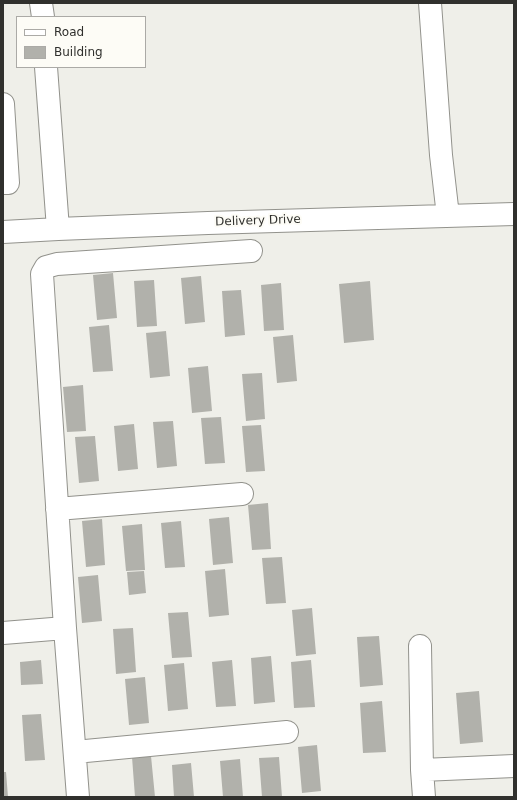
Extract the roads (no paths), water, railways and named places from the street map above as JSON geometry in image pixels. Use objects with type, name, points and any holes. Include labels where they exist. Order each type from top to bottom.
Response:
[{"type":"street","points":[[42,3],[42,16]]},
{"type":"street","points":[[430,3],[441,155],[448,216]]},
{"type":"street","points":[[46,68],[58,229]]},
{"type":"street","points":[[3,104],[8,183],[3,183]]},
{"type":"street","name":"Delivery Drive","points":[[3,232],[216,222],[514,214]]},
{"type":"street","points":[[78,797],[65,628],[42,274],[46,267],[57,264],[251,251]]},
{"type":"street","points":[[57,509],[242,494]]},
{"type":"street","points":[[3,633],[65,628]]},
{"type":"street","points":[[420,646],[422,770],[424,797]]},
{"type":"street","points":[[75,752],[287,732]]},
{"type":"street","points":[[422,770],[514,766]]}]
